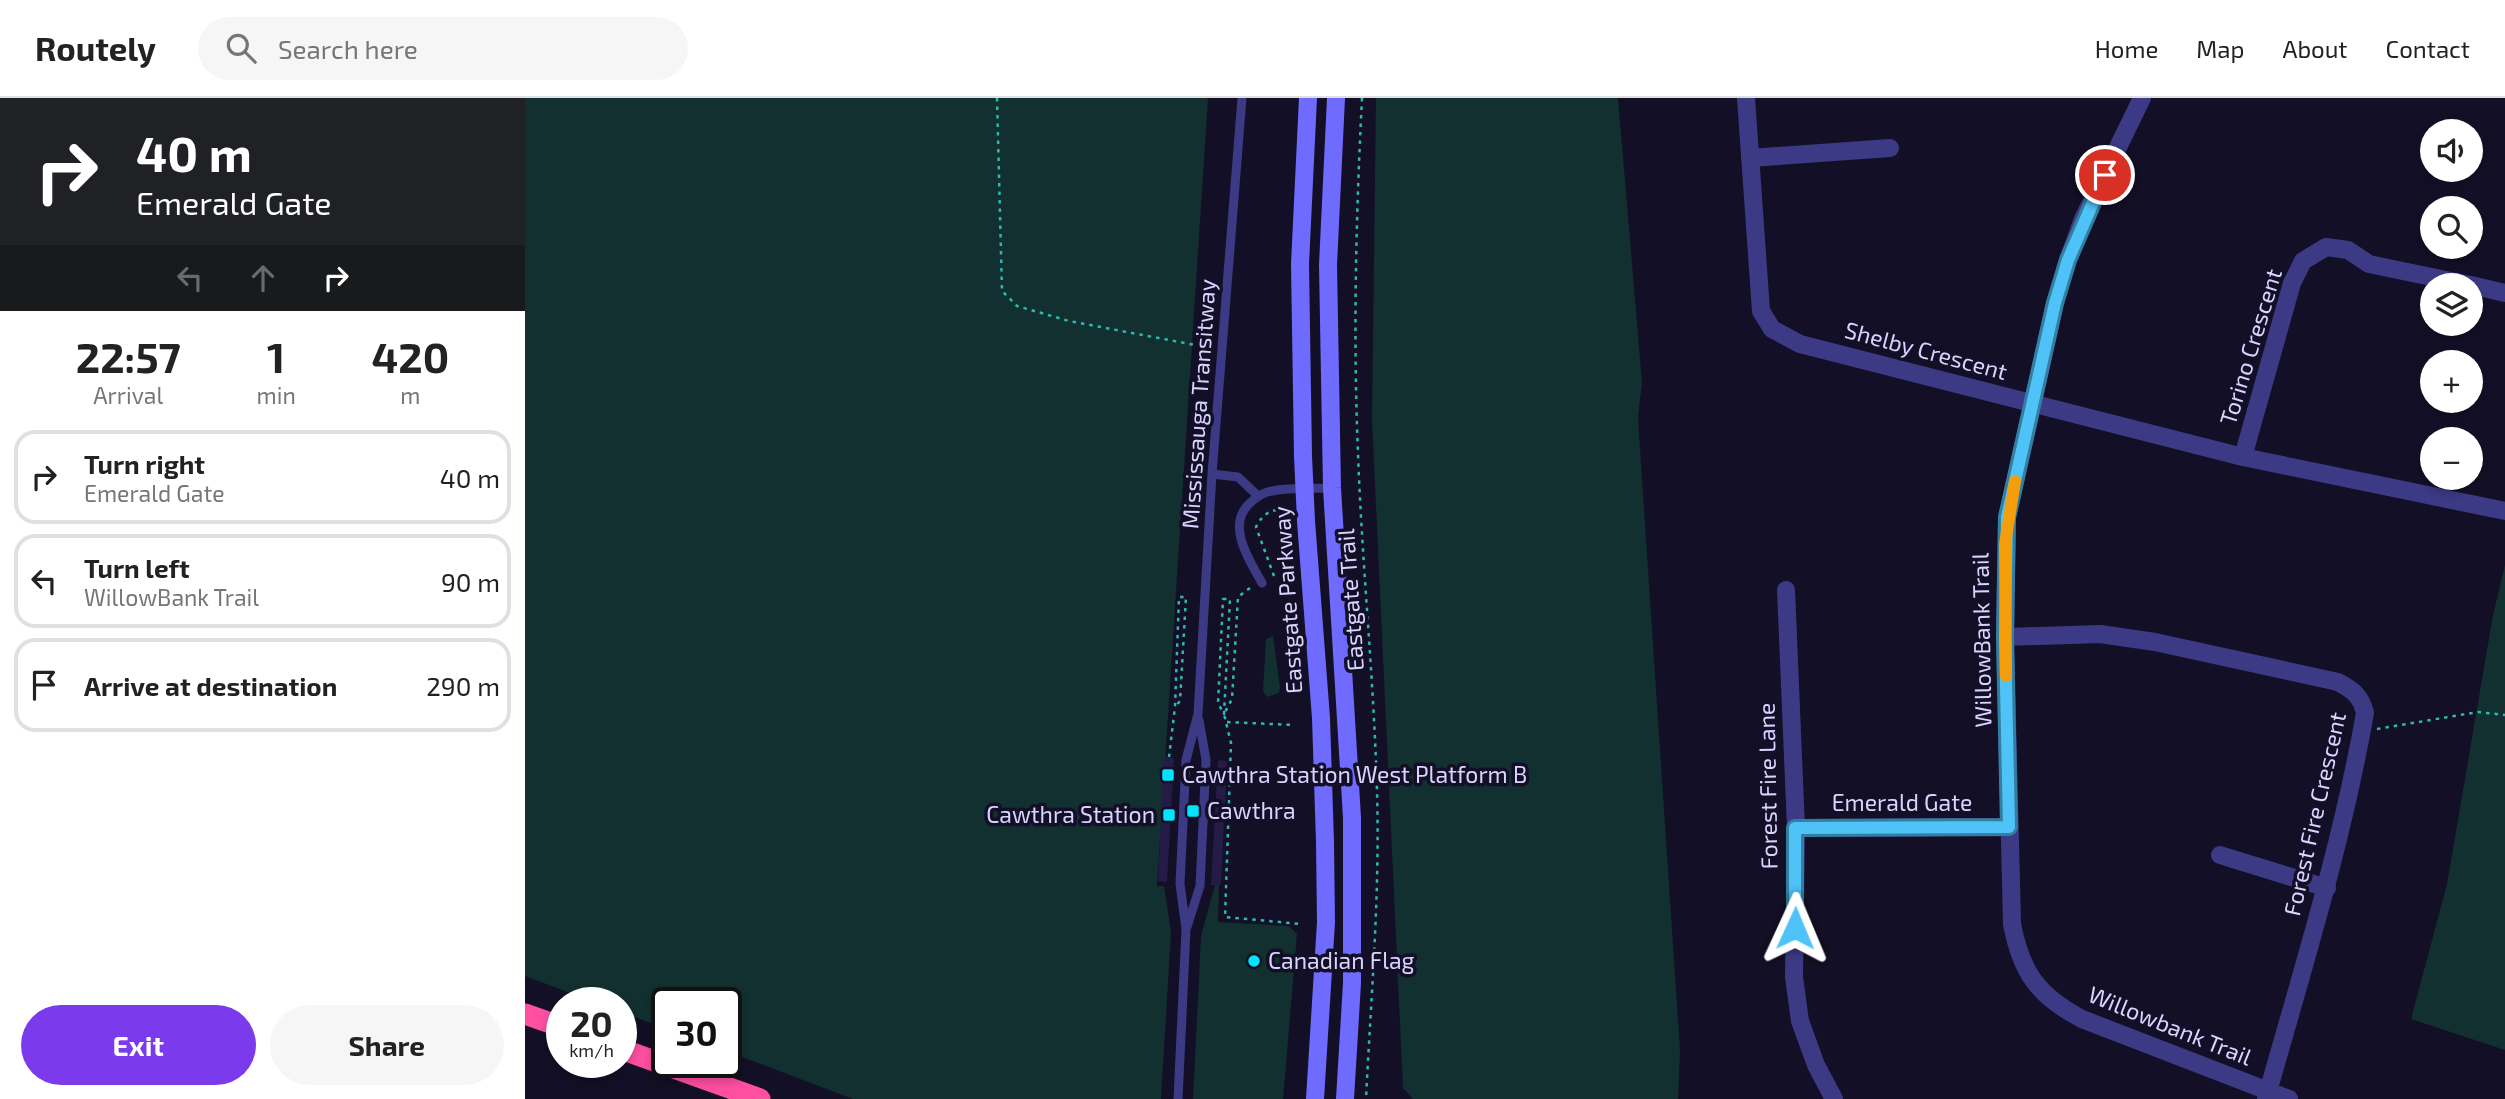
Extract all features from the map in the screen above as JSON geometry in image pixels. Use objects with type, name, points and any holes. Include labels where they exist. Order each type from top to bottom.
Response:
[{"type":"highway","points":[[525,1014],[546,1021]]},
{"type":"highway","points":[[637,1055],[760,1099]]},
{"type":"main road","name":"Eastgate Parkway","points":[[1308,98],[1300,264],[1305,489],[1320,705],[1326,922],[1315,1099]]},
{"type":"main road","points":[[1336,98],[1328,265],[1332,488],[1352,818],[1352,983],[1345,1099]]},
{"type":"street","name":"Shelby Crescent","points":[[1746,98],[1761,311],[1772,330],[1800,344],[2243,457],[2505,511]]},
{"type":"street","name":"WillowBank Trail","points":[[2009,827],[2005,637],[2007,517],[2068,260],[2084,219],[2142,98]]},
{"type":"street","points":[[1750,158],[1890,148]]},
{"type":"street","name":"Torino Crescent","points":[[2243,457],[2292,283],[2303,261],[2326,247],[2348,250],[2369,264],[2420,275]]},
{"type":"street","name":"Torino Crescent","points":[[2483,288],[2505,293]]},
{"type":"street","name":"Forest Fire Lane","points":[[1786,590],[1795,828],[1794,977],[1800,1021],[1816,1065],[1834,1099]]},
{"type":"street","name":"Forest Fire Crescent","points":[[2005,637],[2100,634],[2155,642],[2338,682],[2353,690],[2363,701],[2363,728],[2348,804],[2327,888],[2267,1095]]},
{"type":"street","name":"Emerald Gate","points":[[1795,828],[2009,827]]},
{"type":"street","name":"Willowbank Trail","points":[[2009,827],[2012,924],[2017,950],[2041,992],[2060,1008],[2082,1019],[2267,1095],[2289,1099]]},
{"type":"street","points":[[2220,855],[2327,888]]},
{"type":"lane","name":"Mississauga Transitway","points":[[1178,1099],[1186,929],[1180,884],[1186,760],[1198,714],[1212,474],[1242,98]]},
{"type":"lane","points":[[1212,474],[1238,477],[1258,496]]},
{"type":"lane","points":[[1262,583],[1240,540],[1239,524],[1245,507],[1258,496],[1270,491],[1332,488]]},
{"type":"lane","name":"Mississauga Transitway","points":[[1186,929],[1200,886],[1206,760],[1198,714]]},
{"type":"path","points":[[997,98],[1002,291],[1017,306],[1056,317],[1222,350]]},
{"type":"path","name":"Eastgate Trail","points":[[1362,98],[1355,314],[1358,452],[1377,792],[1378,898],[1366,1099]]},
{"type":"path","points":[[1350,453],[1358,452]]},
{"type":"path","points":[[1275,579],[1256,527],[1267,512],[1276,509],[1291,516]]},
{"type":"path","points":[[1354,518],[1361,517]]},
{"type":"path","points":[[1224,714],[1232,699],[1238,597],[1249,588]]},
{"type":"path","points":[[1169,757],[1175,707],[1173,696],[1179,597],[1186,597],[1180,701],[1175,707]]},
{"type":"path","points":[[1224,714],[1230,599],[1223,599],[1218,703],[1224,714],[1231,743],[1225,916],[1301,924]]},
{"type":"path","points":[[2363,728],[2386,730],[2478,712],[2505,715]]},
{"type":"path","points":[[1226,722],[1294,725]]},
{"type":"green space","points":[[525,98],[1208,98],[1157,886],[1164,886],[1171,932],[1161,1099],[853,1099],[742,1057],[742,987],[651,987],[651,1023],[637,1018],[637,987],[554,987],[525,976]]},
{"type":"green space","points":[[1376,98],[1618,98],[1642,382],[1638,418],[1680,1050],[1678,1099],[1413,1099],[1403,1088],[1372,420]]},
{"type":"green space","points":[[2505,565],[2505,1050],[2411,1019],[2447,884],[2493,615]]},
{"type":"green space","points":[[1273,636],[1280,687],[1279,693],[1267,697],[1263,691],[1266,639]]},
{"type":"green space","points":[[1215,885],[1219,885],[1218,922],[1289,926],[1297,934],[1283,1099],[1193,1099],[1201,936]]},
{"type":"building","points":[[1164,757],[1174,758],[1167,882],[1158,881]]},
{"type":"building","points":[[1218,760],[1227,761],[1221,885],[1211,885]]},
{"type":"slow traffic","points":[[2006,676],[2005,544],[2007,517],[2015,481]]},
{"type":"place","name":"Cawthra Station West Platform B","points":[[1168,775]]},
{"type":"place","name":"Cawthra","points":[[1193,811]]},
{"type":"place","name":"Cawthra Station","points":[[1169,815]]},
{"type":"place","name":"Canadian Flag","points":[[1254,961]]},
{"type":"route","points":[[1795,928],[1795,828],[2009,827],[2005,637],[2007,517],[2055,303],[2084,219],[2105,175]]}]
